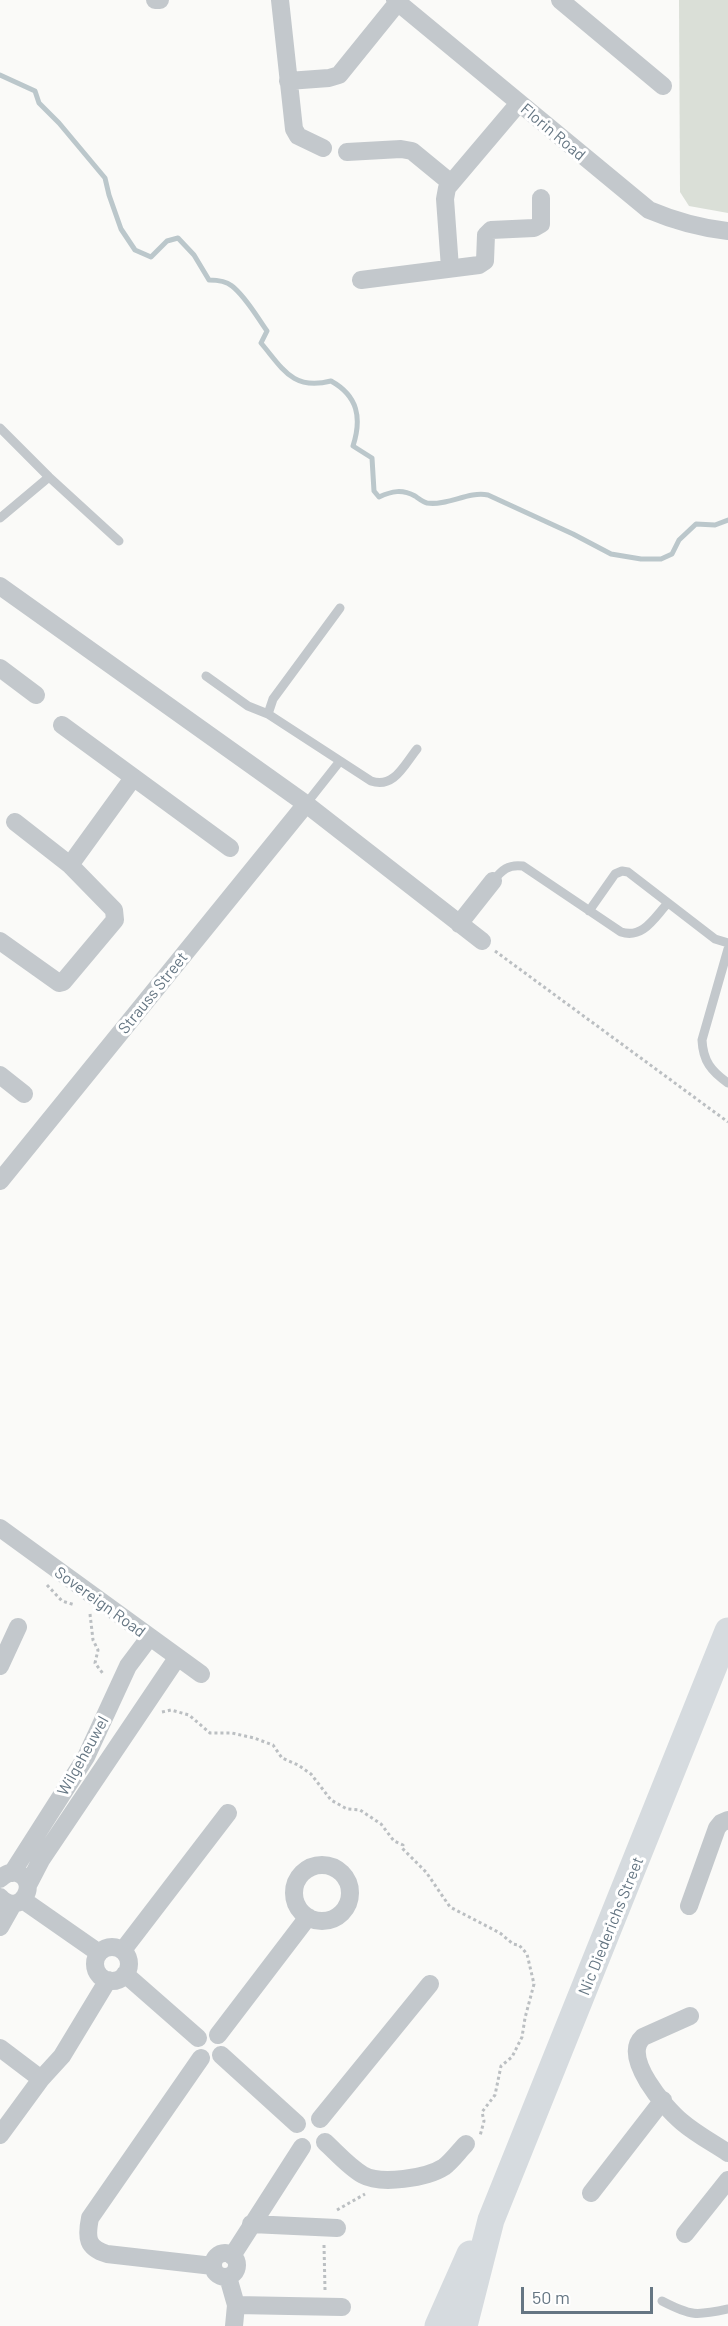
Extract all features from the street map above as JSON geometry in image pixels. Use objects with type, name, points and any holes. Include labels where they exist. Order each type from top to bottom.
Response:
[{"type":"street","points":[[155,0],[160,0]]},
{"type":"street","points":[[280,0],[295,133],[323,148]]},
{"type":"street","points":[[560,0],[663,86]]},
{"type":"street","points":[[288,81],[329,78],[339,75],[397,1]]},
{"type":"street","name":"Florin Road","points":[[397,1],[649,210],[700,228],[728,231]]},
{"type":"street","points":[[450,268],[444,199],[447,188],[519,103]]},
{"type":"street","points":[[347,152],[401,150],[412,152],[451,183]]},
{"type":"street","points":[[361,280],[483,263],[486,256],[486,235],[490,230],[538,227],[542,220],[541,198]]},
{"type":"street","points":[[0,586],[306,804],[482,941]]},
{"type":"street","points":[[0,668],[36,695]]},
{"type":"street","points":[[62,725],[230,848]]},
{"type":"street","points":[[69,865],[133,778]]},
{"type":"street","name":"Strauss Street","points":[[0,1181],[306,804]]},
{"type":"street","points":[[0,941],[55,982],[63,982],[115,920],[116,915],[114,910],[69,865],[15,822]]},
{"type":"street","points":[[459,924],[493,881]]},
{"type":"street","points":[[0,1075],[24,1094]]},
{"type":"street","name":"Sovereign Road","points":[[0,1528],[201,1674]]},
{"type":"street","points":[[0,1666],[18,1627]]},
{"type":"street","name":"Nic Diederichs Street","points":[[464,2326],[491,2220],[728,1631]]},
{"type":"street","name":"Wilgeheuwel","points":[[6,1876],[86,1757],[128,1666],[149,1638]]},
{"type":"street","name":"Wilgeheuwel","points":[[0,1927],[16,1896],[177,1658]]},
{"type":"street","points":[[123,1950],[228,1813]]},
{"type":"street","points":[[689,1906],[717,1828],[728,1820]]},
{"type":"street","points":[[6,1876],[23,1876],[16,1896],[99,1953]]},
{"type":"street","points":[[218,2035],[308,1917]]},
{"type":"street","points":[[111,1947],[123,1950],[129,1962],[125,1974],[120,1978],[108,1980],[98,1972],[96,1965],[99,1953],[111,1947]]},
{"type":"street","points":[[125,1974],[198,2038]]},
{"type":"street","points":[[0,2135],[41,2079],[62,2056],[108,1980]]},
{"type":"street","points":[[320,2120],[430,1984]]},
{"type":"street","points":[[690,2016],[643,2037],[637,2045],[640,2069],[682,2122],[728,2153]]},
{"type":"street","points":[[207,2032],[218,2035],[223,2044],[221,2055],[211,2060],[201,2058],[195,2049],[198,2038],[207,2032]]},
{"type":"street","points":[[0,2049],[41,2079]]},
{"type":"street","points":[[221,2055],[297,2124]]},
{"type":"street","points":[[201,2058],[90,2218],[87,2230],[89,2242],[95,2250],[107,2254],[213,2266]]},
{"type":"street","points":[[591,2193],[663,2100]]},
{"type":"street","points":[[308,2117],[320,2120],[327,2130],[325,2142],[315,2149],[302,2146],[295,2136],[297,2124],[308,2117]]},
{"type":"street","points":[[325,2142],[351,2167],[365,2176],[383,2181],[402,2180],[443,2168],[466,2144]]},
{"type":"street","points":[[232,2256],[302,2146]]},
{"type":"street","points":[[685,2234],[728,2180]]},
{"type":"street","name":"Nic Diederichs Street","points":[[438,2326],[469,2255],[491,2220]]},
{"type":"street","points":[[251,2224],[330,2228]]},
{"type":"street","points":[[222,2254],[232,2256],[237,2265],[233,2274],[228,2277],[218,2275],[213,2266],[214,2261],[222,2254]]},
{"type":"street","points":[[228,2277],[236,2304],[234,2326]]},
{"type":"street","points":[[236,2304],[334,2306]]},
{"type":"lane","points":[[0,428],[119,541]]},
{"type":"lane","points":[[0,518],[49,477]]},
{"type":"lane","points":[[268,714],[273,699],[340,608]]},
{"type":"lane","points":[[206,676],[248,706],[268,714],[371,781],[386,784],[392,780],[417,749]]},
{"type":"lane","points":[[306,804],[340,761]]},
{"type":"lane","points":[[493,881],[508,866],[523,866],[621,932],[629,934],[643,930],[668,904]]},
{"type":"lane","points":[[589,910],[615,874],[622,871],[628,872],[715,939],[728,943]]},
{"type":"lane","points":[[728,949],[702,1040],[707,1064],[728,1083]]},
{"type":"lane","points":[[662,2301],[690,2314],[705,2314],[728,2309]]},
{"type":"path","points":[[482,941],[728,1122]]},
{"type":"path","points":[[45,1584],[62,1601],[83,1607],[90,1614],[93,1640],[98,1650],[95,1664],[117,1690]]},
{"type":"path","points":[[144,1707],[189,1715],[210,1732],[232,1733],[273,1745],[282,1758],[311,1774],[330,1800],[347,1809],[360,1810],[381,1824],[394,1841],[403,1845],[402,1848],[426,1872],[450,1907],[500,1933],[513,1944],[519,1945],[527,1954],[534,1984],[522,2037],[512,2057],[501,2066],[495,2095],[482,2112],[484,2121],[482,2134],[476,2142],[466,2144]]},
{"type":"path","points":[[334,2306],[330,2228],[323,2215],[357,2200],[383,2181]]},
{"type":"shaded area","points":[[679,0],[728,0],[728,213],[689,206],[680,192]]},
{"type":"waterway","points":[[0,75],[35,91],[39,103],[59,123],[105,178],[121,229],[135,250],[151,257],[167,241],[178,238],[194,255],[209,280],[230,284],[247,301],[267,331],[261,343],[290,376],[307,383],[331,381],[347,394],[357,417],[353,446],[372,458],[374,491],[379,497],[401,492],[425,502],[435,503],[473,495],[488,495],[611,554],[641,559],[661,559],[672,554],[679,540],[696,524],[715,525],[728,520]]}]
